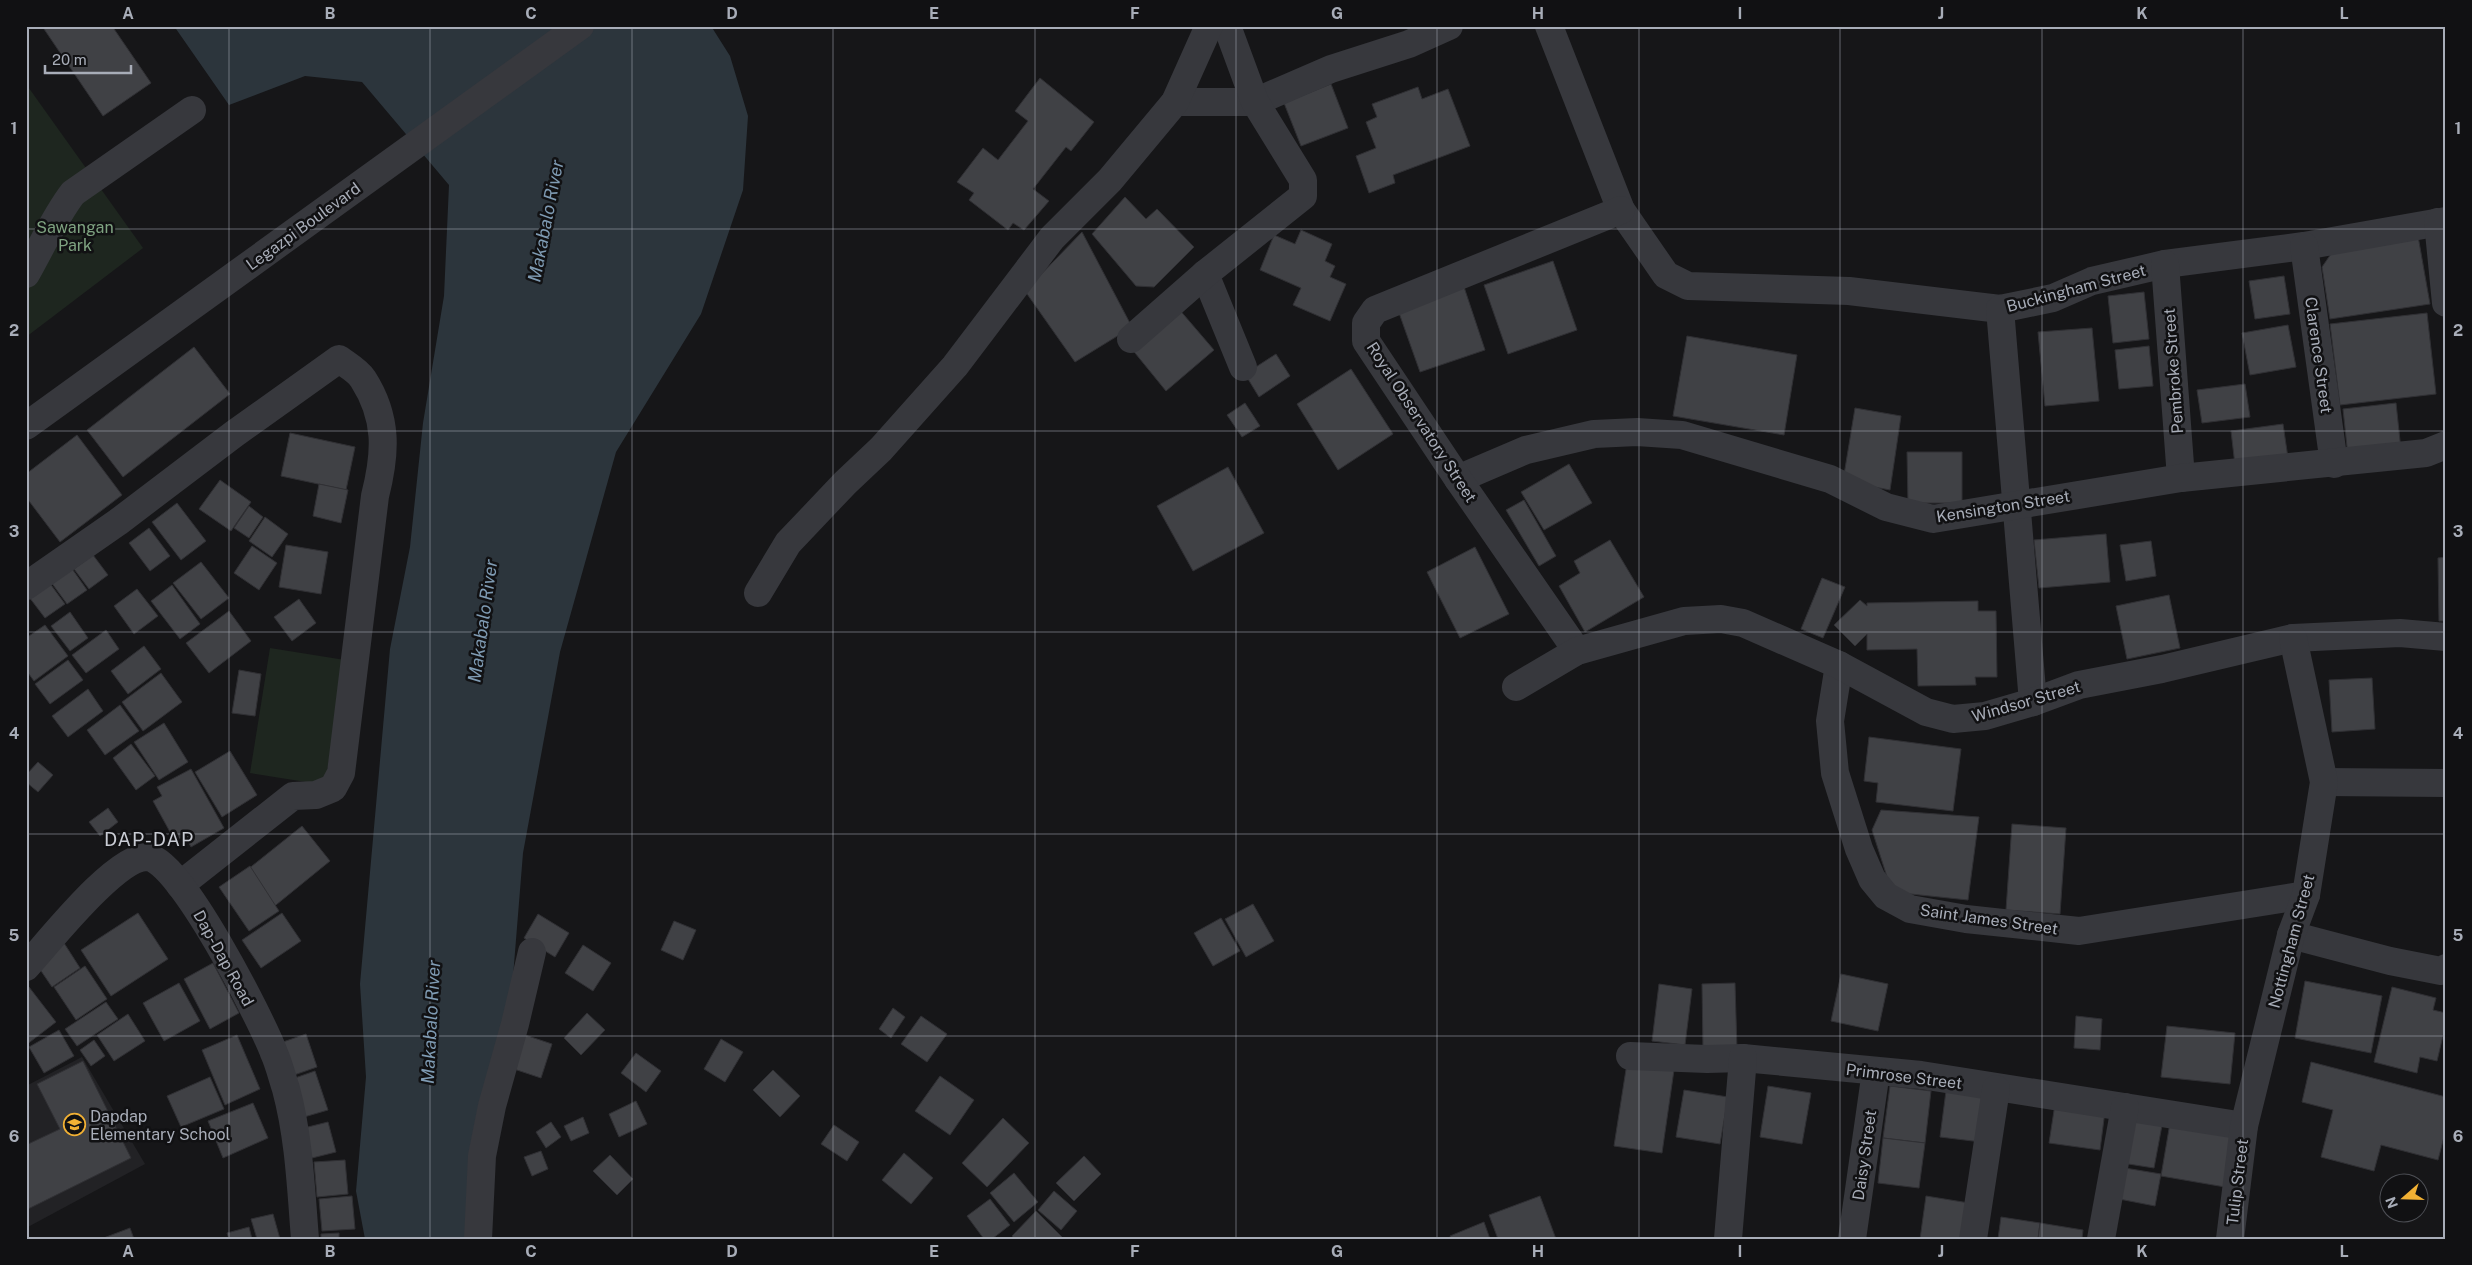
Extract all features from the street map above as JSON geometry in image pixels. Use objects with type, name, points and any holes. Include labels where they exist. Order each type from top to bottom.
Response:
[{"type":"street","name":"Legazpi Boulevard","points":[[26,426],[580,26]]},
{"type":"street","points":[[758,593],[788,543],[845,483],[881,449],[949,373],[1052,238],[1110,180],[1175,102],[1208,26]]},
{"type":"street","points":[[1131,338],[1205,274],[1303,196],[1303,180],[1255,102],[1226,26]]},
{"type":"street","points":[[1175,102],[1255,102],[1332,69],[1408,44],[1449,26]]},
{"type":"street","name":"Buckingham Street","points":[[1549,26],[1622,210],[1666,275],[1688,286],[1849,291],[2000,309],[2053,298],[2092,281],[2165,264],[2304,246],[2442,222]]},
{"type":"street","points":[[26,274],[52,229],[60,208],[73,192],[192,110]]},
{"type":"street","name":"Royal Observatory Street","points":[[1578,651],[1458,479],[1366,341],[1366,323],[1375,310],[1622,210]]},
{"type":"street","points":[[2442,222],[2446,303]]},
{"type":"street","name":"Clarence Street","points":[[2304,246],[2334,464]]},
{"type":"street","name":"Pembroke Street","points":[[2165,264],[2181,478]]},
{"type":"street","points":[[1205,274],[1243,367]]},
{"type":"street","points":[[2000,309],[2033,702]]},
{"type":"street","points":[[26,586],[118,522],[234,434],[339,359],[362,378],[384,432],[382,470],[376,496],[341,774],[333,788],[316,796],[292,796],[180,885]]},
{"type":"street","name":"Kensington Street","points":[[1458,479],[1526,450],[1594,434],[1637,432],[1682,435],[1830,479],[1886,507],[1933,519],[2181,478],[2334,464],[2426,453],[2446,445]]},
{"type":"street","name":"Windsor Street","points":[[1516,687],[1578,651],[1684,621],[1721,619],[1743,623],[1839,665],[1926,712],[1954,719],[1985,716],[2033,702],[2080,685],[2162,669],[2293,638],[2400,633],[2446,637]]},
{"type":"street","name":"Nottingham Street","points":[[2244,1126],[2291,936],[2306,895],[2324,782],[2293,638]]},
{"type":"street","name":"Saint James Street","points":[[1839,665],[1830,722],[1835,773],[1859,849],[1872,879],[1886,896],[1910,909],[1966,919],[2079,931],[2306,895]]},
{"type":"street","points":[[2324,782],[2446,783]]},
{"type":"street","name":"Dap-Dap Road","points":[[26,967],[107,878],[134,860],[148,857],[160,861],[180,885],[223,950],[274,1053],[292,1120],[305,1239]]},
{"type":"street","points":[[2291,936],[2390,961],[2441,971],[2446,968]]},
{"type":"street","points":[[478,1239],[482,1156],[492,1106],[515,1024],[532,952]]},
{"type":"street","name":"Primrose Street","points":[[1630,1056],[1707,1059],[1743,1058],[1921,1075],[1996,1089],[2244,1126]]},
{"type":"street","points":[[1728,1239],[1743,1058]]},
{"type":"street","name":"Daisy Street","points":[[1852,1239],[1876,1071]]},
{"type":"street","points":[[1973,1239],[1996,1089]]},
{"type":"street","points":[[2101,1239],[2125,1107]]},
{"type":"street","name":"Tulip Street","points":[[2230,1239],[2244,1126]]},
{"type":"shaded area","name":"Dapdap Elementary School","points":[[82,1057],[145,1164],[26,1228],[26,1086]]},
{"type":"green space","name":"Sawangan Park","points":[[26,84],[143,248],[26,337]]},
{"type":"green space","points":[[270,648],[345,660],[325,785],[250,773]]},
{"type":"water","name":"Makabalo River","points":[[174,26],[711,26],[730,56],[748,116],[743,190],[701,314],[616,452],[560,652],[523,853],[512,989],[469,1239],[365,1239],[356,1191],[366,1077],[360,984],[390,649],[410,547],[423,423],[444,296],[449,185],[362,82],[305,76],[229,105]]},
{"type":"building","points":[[42,26],[112,26],[151,83],[103,116]]},
{"type":"building","points":[[1040,78],[1094,122],[1071,151],[1066,147],[1033,189],[1049,201],[1024,230],[1013,223],[1008,230],[969,200],[974,193],[957,182],[983,148],[998,160],[1028,121],[1015,111]]},
{"type":"building","points":[[1331,84],[1348,128],[1301,146],[1284,103]]},
{"type":"building","points":[[1418,87],[1422,99],[1448,89],[1470,146],[1393,175],[1395,183],[1369,193],[1356,156],[1376,148],[1366,122],[1377,117],[1372,104]]},
{"type":"building","points":[[1125,197],[1146,219],[1157,209],[1194,247],[1154,287],[1136,286],[1092,234]]},
{"type":"building","points":[[1301,230],[1332,244],[1325,261],[1335,266],[1330,277],[1346,284],[1330,321],[1293,305],[1301,288],[1260,270],[1274,235],[1295,244]]},
{"type":"building","points":[[1082,232],[1132,327],[1075,362],[1025,291]]},
{"type":"building","points":[[2418,236],[2430,304],[2330,319],[2322,267],[2333,251]]},
{"type":"building","points":[[1553,261],[1577,330],[1508,354],[1484,285]]},
{"type":"building","points":[[2284,276],[2290,314],[2255,319],[2249,281]]},
{"type":"building","points":[[1464,287],[1485,350],[1420,372],[1398,310]]},
{"type":"building","points":[[2144,292],[2149,339],[2113,343],[2108,296]]},
{"type":"building","points":[[1178,308],[1214,350],[1166,391],[1131,348]]},
{"type":"building","points":[[2427,313],[2436,394],[2340,405],[2330,324]]},
{"type":"building","points":[[2288,325],[2296,367],[2250,375],[2242,333]]},
{"type":"building","points":[[2092,328],[2099,401],[2045,406],[2038,332]]},
{"type":"building","points":[[1687,336],[1797,355],[1784,435],[1673,416]]},
{"type":"building","points":[[2149,346],[2153,386],[2119,389],[2115,350]]},
{"type":"building","points":[[194,347],[230,394],[123,477],[87,430]]},
{"type":"building","points":[[1276,354],[1290,376],[1259,397],[1245,374]]},
{"type":"building","points":[[1351,369],[1393,434],[1338,470],[1297,404]]},
{"type":"building","points":[[2245,384],[2250,417],[2202,423],[2197,390]]},
{"type":"building","points":[[1245,403],[1260,426],[1242,437],[1227,415]]},
{"type":"building","points":[[2396,403],[2401,450],[2348,456],[2343,409]]},
{"type":"building","points":[[1855,408],[1901,416],[1890,490],[1843,481]]},
{"type":"building","points":[[2283,424],[2288,458],[2235,465],[2231,431]]},
{"type":"building","points":[[290,433],[355,447],[346,490],[281,476]]},
{"type":"building","points":[[77,435],[122,495],[60,542],[26,497],[26,474]]},
{"type":"building","points":[[1907,452],[1962,452],[1962,503],[1908,503]]},
{"type":"building","points":[[1569,464],[1592,503],[1544,530],[1521,492]]},
{"type":"building","points":[[1228,467],[1264,533],[1193,571],[1157,506]]},
{"type":"building","points":[[220,480],[251,502],[231,531],[199,509]]},
{"type":"building","points":[[319,484],[348,490],[341,523],[313,516]]},
{"type":"building","points":[[1524,500],[1556,556],[1539,566],[1506,510]]},
{"type":"building","points":[[177,503],[206,541],[181,560],[152,522]]},
{"type":"building","points":[[249,506],[263,517],[249,538],[234,528]]},
{"type":"building","points":[[265,517],[288,534],[272,557],[249,541]]},
{"type":"building","points":[[149,528],[170,556],[150,571],[129,543]]},
{"type":"building","points":[[2106,534],[2110,582],[2039,588],[2034,540]]},
{"type":"building","points":[[1610,540],[1644,597],[1585,632],[1559,586],[1580,573],[1574,561]]},
{"type":"building","points":[[2151,541],[2156,576],[2126,581],[2120,545]]},
{"type":"building","points":[[286,545],[328,552],[321,594],[279,587]]},
{"type":"building","points":[[252,546],[277,563],[259,590],[234,573]]},
{"type":"building","points":[[1475,547],[1509,614],[1460,638],[1427,572]]},
{"type":"building","points":[[93,555],[108,575],[89,589],[74,569]]},
{"type":"building","points":[[2446,557],[2446,621],[2439,621],[2438,558]]},
{"type":"building","points":[[201,562],[229,598],[201,619],[173,583]]},
{"type":"building","points":[[68,563],[87,590],[67,604],[48,578]]},
{"type":"building","points":[[46,578],[65,604],[45,618],[26,593]]},
{"type":"building","points":[[1822,578],[1845,587],[1823,638],[1801,629]]},
{"type":"building","points":[[172,585],[200,624],[180,639],[151,601]]},
{"type":"building","points":[[137,589],[158,616],[134,634],[114,606]]},
{"type":"building","points":[[2169,595],[2180,648],[2127,659],[2116,606]]},
{"type":"building","points":[[299,599],[316,623],[292,641],[274,617]]},
{"type":"building","points":[[1860,600],[1867,606],[1867,603],[1978,601],[1978,611],[1996,611],[1997,677],[1975,677],[1976,685],[1918,686],[1917,649],[1867,650],[1867,634],[1855,646],[1834,625]]},
{"type":"building","points":[[229,611],[251,641],[209,673],[186,643]]},
{"type":"building","points":[[70,612],[88,638],[70,651],[51,626]]},
{"type":"building","points":[[45,625],[68,656],[34,681],[26,670],[26,638]]},
{"type":"building","points":[[106,630],[119,649],[86,673],[72,655]]},
{"type":"building","points":[[144,646],[161,669],[128,694],[111,671]]},
{"type":"building","points":[[68,660],[83,680],[50,704],[35,684]]},
{"type":"building","points":[[239,670],[261,674],[255,716],[232,713]]},
{"type":"building","points":[[161,673],[182,702],[143,731],[122,702]]},
{"type":"building","points":[[2372,678],[2375,729],[2332,732],[2329,680]]},
{"type":"building","points":[[88,689],[103,711],[68,737],[52,716]]},
{"type":"building","points":[[120,705],[139,731],[105,755],[87,730]]},
{"type":"building","points":[[164,723],[188,762],[159,780],[134,742]]},
{"type":"building","points":[[1869,737],[1961,749],[1953,811],[1876,802],[1878,783],[1864,781]]},
{"type":"building","points":[[131,744],[155,776],[136,790],[113,758]]},
{"type":"building","points":[[230,751],[257,795],[222,817],[195,772]]},
{"type":"building","points":[[38,762],[53,775],[38,792],[26,782],[26,775]]},
{"type":"building","points":[[191,769],[224,828],[191,847],[185,836],[175,841],[153,801],[162,796],[157,787]]},
{"type":"building","points":[[108,808],[118,822],[100,836],[89,822]]},
{"type":"building","points":[[1881,810],[1979,817],[1968,900],[1901,893],[1889,883],[1872,830]]},
{"type":"building","points":[[2012,824],[2066,828],[2060,914],[2006,910]]},
{"type":"building","points":[[302,826],[330,861],[271,909],[242,874]]},
{"type":"building","points":[[250,866],[279,911],[249,931],[219,887]]},
{"type":"building","points":[[1253,904],[1274,941],[1246,957],[1225,919]]},
{"type":"building","points":[[138,913],[168,959],[111,996],[81,950]]},
{"type":"building","points":[[282,913],[301,941],[261,968],[242,940]]},
{"type":"building","points":[[538,914],[569,933],[555,957],[524,938]]},
{"type":"building","points":[[1221,918],[1240,951],[1213,966],[1194,933]]},
{"type":"building","points":[[674,921],[696,930],[683,960],[661,950]]},
{"type":"building","points":[[64,943],[80,968],[52,987],[35,962]]},
{"type":"building","points":[[583,945],[611,963],[593,991],[565,973]]},
{"type":"building","points":[[213,963],[239,1013],[210,1029],[184,979]]},
{"type":"building","points":[[85,966],[107,999],[76,1020],[54,987]]},
{"type":"building","points":[[1841,974],[1888,984],[1878,1031],[1831,1021]]},
{"type":"building","points":[[2305,981],[2382,996],[2371,1053],[2295,1038]]},
{"type":"building","points":[[179,983],[200,1021],[164,1041],[143,1003]]},
{"type":"building","points":[[1735,983],[1737,1050],[1703,1051],[1702,984]]},
{"type":"building","points":[[1659,984],[1692,989],[1685,1045],[1652,1041]]},
{"type":"building","points":[[29,987],[56,1022],[26,1045],[26,989]]},
{"type":"building","points":[[2392,987],[2436,998],[2433,1010],[2446,1013],[2446,1023],[2437,1061],[2420,1057],[2417,1073],[2374,1062]]},
{"type":"building","points":[[106,1002],[118,1019],[77,1046],[65,1029]]},
{"type":"building","points":[[893,1008],[905,1017],[891,1038],[879,1029]]},
{"type":"building","points":[[587,1013],[605,1030],[581,1055],[564,1038]]},
{"type":"building","points":[[128,1014],[145,1041],[114,1061],[97,1035]]},
{"type":"building","points":[[921,1016],[947,1034],[927,1062],[901,1044]]},
{"type":"building","points":[[2076,1016],[2102,1019],[2100,1050],[2074,1048]]},
{"type":"building","points":[[2167,1026],[2235,1033],[2230,1084],[2161,1077]]},
{"type":"building","points":[[59,1030],[74,1056],[44,1073],[29,1047]]},
{"type":"building","points":[[306,1034],[317,1067],[294,1075],[283,1042]]},
{"type":"building","points":[[237,1035],[260,1089],[225,1105],[202,1050]]},
{"type":"building","points":[[525,1035],[552,1044],[541,1078],[514,1069]]},
{"type":"building","points":[[721,1039],[743,1052],[725,1082],[704,1069]]},
{"type":"building","points":[[94,1040],[105,1056],[91,1066],[80,1050]]},
{"type":"building","points":[[636,1053],[661,1071],[646,1092],[621,1073]]},
{"type":"building","name":"Dapdap Elementary School","points":[[83,1061],[131,1158],[26,1210],[26,1145],[60,1129],[37,1084]]},
{"type":"building","points":[[2311,1062],[2446,1097],[2446,1129],[2438,1160],[2381,1145],[2374,1171],[2321,1157],[2333,1110],[2302,1102]]},
{"type":"building","points":[[1627,1063],[1674,1070],[1662,1153],[1614,1146]]},
{"type":"building","points":[[773,1070],[800,1096],[780,1117],[753,1090]]},
{"type":"building","points":[[315,1071],[328,1110],[304,1117],[292,1079]]},
{"type":"building","points":[[940,1076],[974,1100],[950,1135],[915,1111]]},
{"type":"building","points":[[210,1077],[224,1109],[181,1127],[167,1096]]},
{"type":"building","points":[[1768,1086],[1811,1093],[1802,1144],[1760,1137]]},
{"type":"building","points":[[1890,1086],[1931,1091],[1925,1143],[1883,1138]]},
{"type":"building","points":[[1684,1090],[1728,1097],[1720,1144],[1676,1137]]},
{"type":"building","points":[[1946,1091],[1987,1096],[1981,1142],[1940,1137]]},
{"type":"building","points":[[636,1101],[647,1124],[619,1137],[609,1114]]},
{"type":"building","points":[[253,1103],[268,1138],[223,1158],[208,1121]]},
{"type":"building","points":[[2055,1104],[2105,1111],[2100,1150],[2049,1143]]},
{"type":"building","points":[[2131,1114],[2163,1120],[2154,1168],[2122,1163]]},
{"type":"building","points":[[583,1117],[589,1133],[571,1141],[564,1126]]},
{"type":"building","points":[[1003,1118],[1029,1143],[987,1187],[962,1163]]},
{"type":"building","points":[[328,1122],[336,1152],[312,1158],[304,1128]]},
{"type":"building","points":[[551,1122],[561,1137],[546,1148],[536,1132]]},
{"type":"building","points":[[2170,1123],[2234,1134],[2225,1187],[2161,1176]]},
{"type":"building","points":[[834,1125],[859,1142],[847,1161],[821,1144]]},
{"type":"building","points":[[1883,1138],[1925,1143],[1919,1188],[1878,1183]]},
{"type":"building","points":[[541,1151],[548,1169],[532,1176],[524,1157]]},
{"type":"building","points":[[904,1153],[933,1178],[911,1204],[882,1180]]},
{"type":"building","points":[[610,1155],[633,1179],[617,1195],[593,1171]]},
{"type":"building","points":[[1084,1156],[1101,1174],[1074,1201],[1056,1183]]},
{"type":"building","points":[[345,1160],[348,1194],[317,1197],[314,1162]]},
{"type":"building","points":[[2119,1167],[2161,1174],[2155,1206],[2114,1198]]},
{"type":"building","points":[[1014,1173],[1038,1202],[1014,1222],[990,1193]]},
{"type":"building","points":[[1054,1191],[1077,1211],[1061,1230],[1038,1210]]},
{"type":"building","points":[[352,1196],[355,1229],[322,1231],[319,1199]]},
{"type":"building","points":[[1540,1196],[1556,1239],[1498,1239],[1489,1215]]},
{"type":"building","points":[[1926,1196],[1969,1203],[1963,1239],[1920,1239]]},
{"type":"building","points":[[990,1199],[1010,1225],[992,1239],[984,1239],[967,1216]]},
{"type":"building","points":[[1036,1211],[1063,1238],[1015,1239],[1012,1236]]},
{"type":"building","points":[[273,1214],[280,1239],[257,1239],[251,1219]]},
{"type":"building","points":[[2001,1217],[2040,1223],[2038,1239],[1998,1239]]},
{"type":"building","points":[[1484,1222],[1490,1239],[1451,1239],[1450,1236]]},
{"type":"building","points":[[2040,1223],[2083,1230],[2082,1239],[2038,1239]]},
{"type":"building","points":[[249,1227],[252,1239],[229,1239],[227,1233]]},
{"type":"building","points":[[130,1228],[134,1239],[101,1239]]},
{"type":"building","points":[[339,1233],[339,1239],[321,1239],[321,1234]]},
{"type":"place","name":"Dapdap Elementary School","points":[[74,1125]]},
{"type":"district","name":"DAP-DAP","points":[[149,839]]}]
